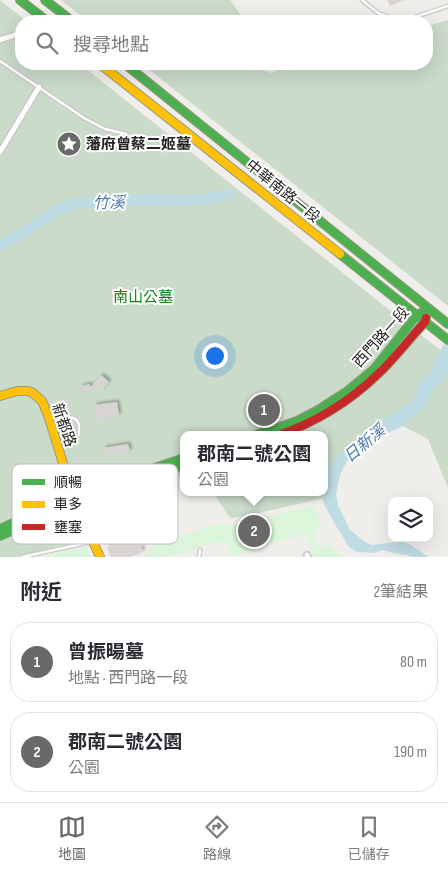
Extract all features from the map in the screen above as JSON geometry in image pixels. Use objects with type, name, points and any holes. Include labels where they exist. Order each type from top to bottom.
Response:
[{"type":"street","points":[[20,0],[39,15]]},
{"type":"street","points":[[45,0],[64,15]]},
{"type":"street","points":[[0,40],[15,35]]},
{"type":"street","name":"中華南路一段","points":[[108,70],[448,340]]},
{"type":"street","name":"中華南路一段","points":[[132,70],[448,324]]},
{"type":"street","points":[[0,152],[39,87]]},
{"type":"street","name":"西門路一段","points":[[268,431],[297,421],[346,392],[374,369],[417,316],[429,309]]},
{"type":"street","name":"西門路一段","points":[[290,431],[322,416],[350,397],[378,374],[424,322],[429,309]]},
{"type":"street","name":"新都路","points":[[0,396],[17,391],[28,391],[42,401],[63,464]]},
{"type":"street","points":[[168,464],[180,459]]},
{"type":"street","points":[[0,529],[12,524]]},
{"type":"street","points":[[0,536],[12,530]]},
{"type":"street","name":"新都路","points":[[94,544],[100,557]]},
{"type":"lane","points":[[362,0],[378,13],[384,15]]},
{"type":"lane","points":[[420,15],[448,6]]},
{"type":"lane","points":[[0,61],[84,118],[105,129],[126,134]]},
{"type":"lane","points":[[48,415],[77,420],[79,435]]},
{"type":"lane","points":[[22,557],[79,544]]},
{"type":"lane","points":[[199,557],[200,550]]},
{"type":"green space","name":"南山公墓","points":[[0,0],[19,15],[15,15],[15,70],[88,70],[448,355],[448,488],[428,439],[397,423],[343,457],[329,497],[230,518],[216,496],[328,496],[328,431],[180,431],[180,477],[178,478],[178,464],[12,464],[12,544],[66,544],[16,557],[0,557]]},
{"type":"green space","points":[[61,0],[230,0],[240,15],[80,15]]},
{"type":"green space","points":[[448,20],[448,306],[150,70],[264,70],[271,73],[278,70],[433,70],[433,24]]},
{"type":"green space","points":[[314,506],[321,528],[313,531],[318,547],[329,544],[343,557],[314,557],[306,533],[232,556],[228,545],[220,542],[207,544],[184,553],[161,557],[144,557],[151,546],[157,544],[178,544],[178,537],[219,524],[231,525]]},
{"type":"green space","points":[[87,547],[91,557],[40,557]]},
{"type":"water","points":[[438,353],[448,364],[443,383],[436,385],[426,406],[401,427],[383,435],[347,461],[340,475],[336,494],[338,505],[350,530],[362,540],[372,545],[405,542],[429,557],[412,557],[382,550],[375,553],[357,552],[349,547],[323,501],[322,496],[328,496],[328,468],[363,432],[405,406],[412,405],[418,387],[430,373]]},
{"type":"building","points":[[387,0],[404,0],[390,6]]},
{"type":"building","points":[[101,375],[109,382],[101,391],[98,387],[83,393],[80,387],[89,384],[91,387]]},
{"type":"building","points":[[117,402],[119,416],[96,420],[94,405]]},
{"type":"building","points":[[128,444],[130,451],[104,456],[103,448]]},
{"type":"building","points":[[117,544],[147,544],[141,546],[143,552],[130,557],[111,557],[107,547]]},
{"type":"waterway","name":"竹溪","points":[[0,246],[59,209],[77,203],[154,200],[189,201],[229,195]]},
{"type":"waterway","name":"日新溪","points":[[438,373],[447,349]]},
{"type":"traffic: fast","points":[[20,0],[39,15]]},
{"type":"traffic: fast","points":[[45,0],[64,15]]},
{"type":"traffic: fast","points":[[132,70],[448,324]]},
{"type":"traffic: fast","points":[[340,254],[448,340]]},
{"type":"traffic: fast","points":[[268,431],[297,421],[346,392],[374,369],[417,315],[429,309]]},
{"type":"traffic: fast","points":[[166,464],[180,459]]},
{"type":"traffic: fast","points":[[0,529],[12,524]]},
{"type":"traffic: fast","points":[[0,536],[12,531]]},
{"type":"traffic: slow","points":[[108,70],[340,254]]},
{"type":"traffic: slow","points":[[0,396],[17,391],[28,391],[42,401],[63,464]]},
{"type":"traffic: slow","points":[[94,544],[100,557]]},
{"type":"traffic: jam","points":[[290,431],[332,410],[356,394],[390,362],[425,322],[426,318]]},
{"type":"place","name":"藩府曾蔡二姬墓","points":[[69,144]]},
{"type":"place","name":"曾振暘墓","points":[[264,410]]},
{"type":"place","name":"郡南二號公園","points":[[254,531]]}]
